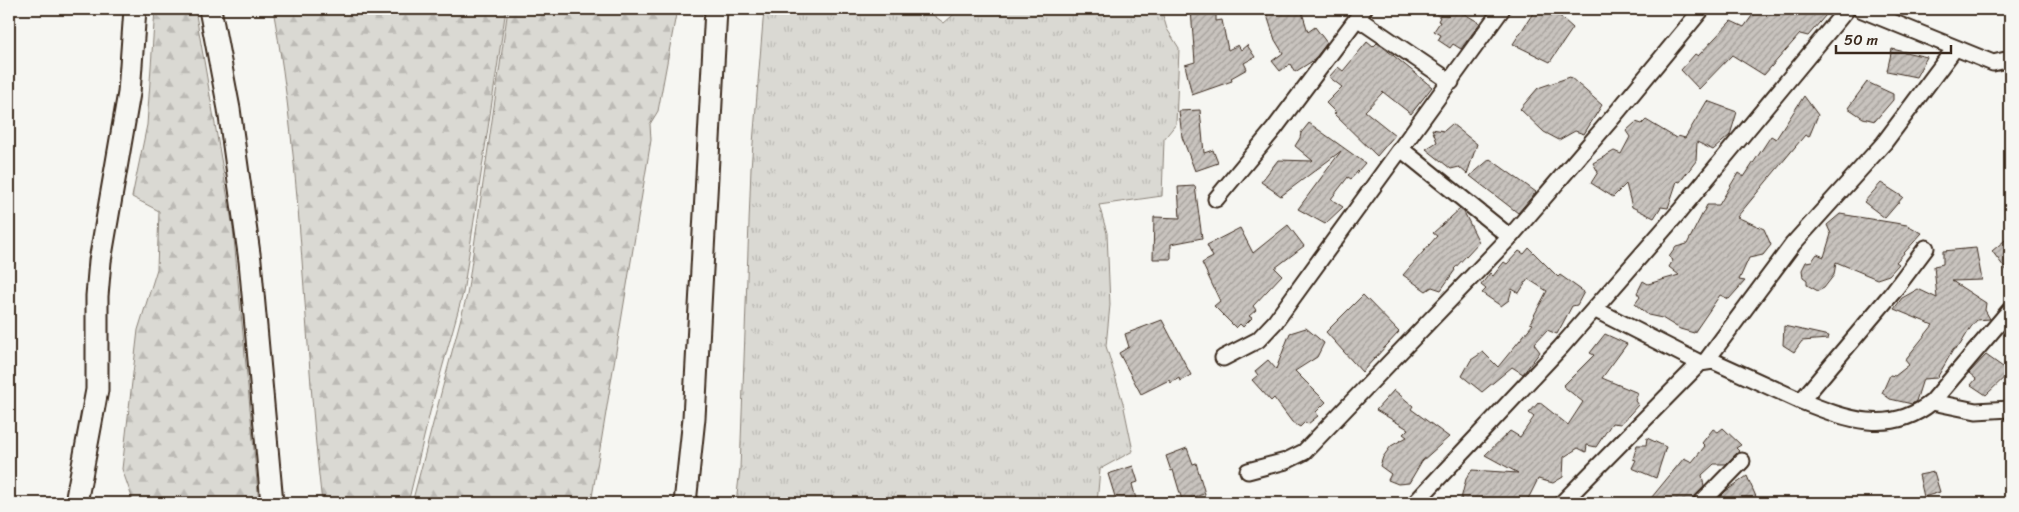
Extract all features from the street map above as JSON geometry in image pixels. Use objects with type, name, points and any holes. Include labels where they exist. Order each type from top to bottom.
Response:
[{"type":"main road","points":[[76,503],[97,390],[97,296],[100,261],[129,94],[136,9]]},
{"type":"main road","points":[[210,9],[229,109],[250,261],[272,503]]},
{"type":"main road","points":[[685,503],[694,418],[716,9]]},
{"type":"street","points":[[1223,358],[1258,340],[1275,322],[1451,82],[1502,9]]},
{"type":"street","points":[[1248,471],[1286,461],[1304,452],[1510,237],[1702,9]]},
{"type":"street","points":[[1415,503],[1594,309],[1679,212],[1847,9]]},
{"type":"street","points":[[1860,9],[1880,13],[1955,48],[1993,63],[2010,59]]},
{"type":"street","points":[[1216,199],[1274,129],[1361,13],[1451,82]]},
{"type":"street","points":[[1562,503],[1703,362],[1793,244],[1884,143],[1955,48]]},
{"type":"street","points":[[1401,149],[1510,237]]},
{"type":"street","points":[[1801,401],[1893,292],[1926,248]]},
{"type":"street","points":[[1594,309],[1703,362],[1713,361],[1832,414],[1861,421],[1908,417],[1917,414],[1932,402],[2010,310]]},
{"type":"street","points":[[1932,402],[1976,411],[2010,409]]},
{"type":"street","points":[[1701,503],[1742,461]]},
{"type":"green space","points":[[155,9],[195,9],[233,228],[259,503],[134,503],[122,469],[138,330],[157,269],[159,211],[132,197],[147,125]]},
{"type":"green space","points":[[273,9],[506,9],[463,293],[431,408],[408,503],[322,503],[291,132]]},
{"type":"green space","points":[[508,9],[677,9],[658,111],[650,124],[651,140],[591,503],[412,503],[467,295]]},
{"type":"green space","points":[[764,9],[925,9],[944,23],[960,9],[1161,9],[1167,29],[1179,48],[1176,124],[1164,139],[1162,196],[1099,205],[1107,233],[1110,305],[1106,346],[1123,403],[1133,451],[1100,469],[1097,503],[736,503],[740,469],[751,168]]},
{"type":"building","points":[[1216,9],[1216,21],[1222,20],[1228,50],[1238,45],[1241,50],[1247,45],[1255,57],[1244,63],[1247,69],[1231,78],[1232,81],[1192,95],[1185,65],[1195,62],[1191,10]]},
{"type":"building","points":[[1265,9],[1301,9],[1308,32],[1315,27],[1327,43],[1314,60],[1295,72],[1290,64],[1280,71],[1272,61],[1283,53],[1275,40]]},
{"type":"building","points":[[1428,9],[1456,9],[1480,23],[1461,49],[1453,44],[1450,48],[1438,40],[1441,35],[1434,31],[1440,22],[1438,21],[1440,17]]},
{"type":"building","points":[[1757,9],[1831,9],[1808,36],[1800,34],[1764,75],[1732,55],[1699,89],[1681,70],[1695,54],[1698,56],[1731,21],[1744,27]]},
{"type":"building","points":[[1535,10],[1554,11],[1573,28],[1550,62],[1513,44]]},
{"type":"building","points":[[1367,42],[1373,47],[1377,43],[1383,47],[1432,87],[1411,114],[1383,92],[1365,111],[1395,135],[1377,156],[1334,114],[1336,113],[1326,103],[1342,87],[1329,77],[1338,67],[1343,71]]},
{"type":"building","points":[[1892,49],[1927,57],[1916,77],[1887,71]]},
{"type":"building","points":[[1570,77],[1602,105],[1584,134],[1575,131],[1559,140],[1544,132],[1520,109],[1538,88]]},
{"type":"building","points":[[1867,82],[1893,94],[1893,100],[1875,121],[1863,118],[1848,108]]},
{"type":"building","points":[[1804,96],[1818,115],[1809,137],[1805,135],[1737,217],[1764,229],[1771,245],[1763,255],[1749,258],[1739,280],[1745,281],[1729,299],[1720,295],[1694,333],[1680,329],[1662,318],[1648,315],[1635,304],[1640,297],[1637,293],[1643,281],[1648,284],[1679,275],[1669,267],[1673,260],[1669,257],[1676,247],[1687,244],[1707,205],[1719,205],[1738,173],[1744,177],[1771,136],[1776,139]]},
{"type":"building","points":[[1707,101],[1737,112],[1730,135],[1713,150],[1697,142],[1696,161],[1680,182],[1677,181],[1668,208],[1661,207],[1654,218],[1632,207],[1626,184],[1613,197],[1591,183],[1598,172],[1593,163],[1614,151],[1621,154],[1630,137],[1626,131],[1636,122],[1642,124],[1646,120],[1676,138],[1678,136],[1685,138]]},
{"type":"building","points":[[1200,110],[1204,153],[1213,150],[1218,163],[1195,171],[1182,137],[1179,111]]},
{"type":"building","points":[[1309,123],[1365,163],[1351,179],[1348,177],[1331,199],[1343,207],[1325,224],[1298,209],[1341,151],[1281,196],[1261,182],[1278,160],[1313,161],[1295,146],[1301,133]]},
{"type":"building","points":[[1452,124],[1477,144],[1467,174],[1459,167],[1451,169],[1426,149],[1437,142],[1432,129],[1444,131]]},
{"type":"building","points":[[1490,159],[1536,192],[1518,213],[1470,176]]},
{"type":"building","points":[[1881,183],[1903,197],[1885,218],[1864,202]]},
{"type":"building","points":[[1195,186],[1202,238],[1171,244],[1171,259],[1153,259],[1154,217],[1180,218],[1178,187]]},
{"type":"building","points":[[1460,209],[1464,212],[1479,242],[1454,269],[1441,290],[1432,287],[1426,291],[1403,275],[1437,236],[1433,233]]},
{"type":"building","points":[[1840,214],[1907,225],[1922,233],[1896,262],[1899,264],[1889,275],[1877,279],[1836,262],[1834,275],[1824,288],[1818,291],[1807,285],[1807,280],[1803,277],[1802,270],[1806,262],[1812,261],[1817,254],[1824,257],[1831,234],[1827,225]]},
{"type":"building","points":[[1288,225],[1304,246],[1275,268],[1282,275],[1253,306],[1256,310],[1249,316],[1252,318],[1243,327],[1240,324],[1236,328],[1214,306],[1220,301],[1202,263],[1213,257],[1207,245],[1240,228],[1253,253]]},
{"type":"building","points":[[2010,236],[2010,275],[1992,251]]},
{"type":"building","points":[[1529,248],[1558,277],[1560,275],[1584,292],[1577,305],[1572,306],[1557,334],[1547,330],[1534,344],[1540,352],[1523,374],[1512,367],[1482,392],[1462,376],[1471,360],[1483,352],[1498,367],[1533,324],[1530,323],[1547,291],[1528,279],[1519,293],[1512,289],[1509,300],[1501,306],[1482,293],[1486,289],[1481,285],[1490,273],[1493,276],[1504,262],[1507,264],[1519,251],[1524,254]]},
{"type":"building","points":[[1976,248],[1982,280],[1952,281],[1986,303],[1985,310],[1990,319],[1977,320],[1960,345],[1953,350],[1937,378],[1923,379],[1916,401],[1912,404],[1890,399],[1882,393],[1890,375],[1895,376],[1909,365],[1905,360],[1933,325],[1894,309],[1902,298],[1918,289],[1937,298],[1934,266],[1943,264],[1943,251]]},
{"type":"building","points":[[1363,295],[1399,332],[1362,372],[1326,332]]},
{"type":"building","points":[[1162,320],[1191,375],[1180,381],[1179,378],[1171,383],[1169,380],[1141,394],[1119,353],[1129,347],[1125,334]]},
{"type":"building","points":[[1784,326],[1829,336],[1828,339],[1802,341],[1794,352],[1783,345]]},
{"type":"building","points":[[1306,328],[1324,343],[1317,357],[1295,371],[1326,402],[1316,412],[1318,416],[1308,424],[1305,422],[1300,427],[1292,422],[1274,398],[1271,401],[1252,380],[1258,375],[1255,371],[1268,360],[1276,369],[1290,333]]},
{"type":"building","points":[[1605,334],[1627,344],[1602,378],[1638,393],[1635,401],[1638,405],[1621,424],[1612,423],[1596,447],[1587,445],[1586,452],[1578,448],[1564,457],[1563,477],[1553,483],[1538,479],[1526,503],[1460,503],[1466,479],[1472,470],[1518,473],[1485,455],[1510,431],[1520,437],[1534,417],[1529,413],[1539,402],[1568,425],[1583,402],[1563,386],[1594,355],[1590,353]]},
{"type":"building","points":[[1986,355],[2010,372],[1986,395],[1971,385],[1976,379],[1969,373]]},
{"type":"building","points":[[1394,390],[1413,406],[1411,409],[1449,437],[1422,461],[1409,483],[1398,484],[1388,480],[1391,474],[1380,466],[1383,457],[1391,446],[1407,437],[1403,434],[1408,429],[1376,410]]},
{"type":"building","points":[[1723,428],[1741,445],[1736,448],[1739,451],[1726,464],[1714,464],[1702,475],[1704,487],[1694,497],[1692,503],[1647,503],[1684,458],[1692,462],[1705,446],[1702,443],[1713,429],[1718,432]]},
{"type":"building","points":[[1647,438],[1666,447],[1656,478],[1632,468],[1636,460],[1633,459],[1637,445],[1646,445]]},
{"type":"building","points":[[1187,448],[1193,464],[1196,463],[1205,494],[1182,500],[1173,470],[1171,471],[1166,456]]},
{"type":"building","points":[[1133,466],[1138,482],[1132,484],[1136,499],[1117,503],[1108,474]]},
{"type":"building","points":[[1934,472],[1940,492],[1924,497],[1919,475]]},
{"type":"building","points":[[1747,476],[1757,499],[1749,503],[1714,503],[1726,491]]}]
